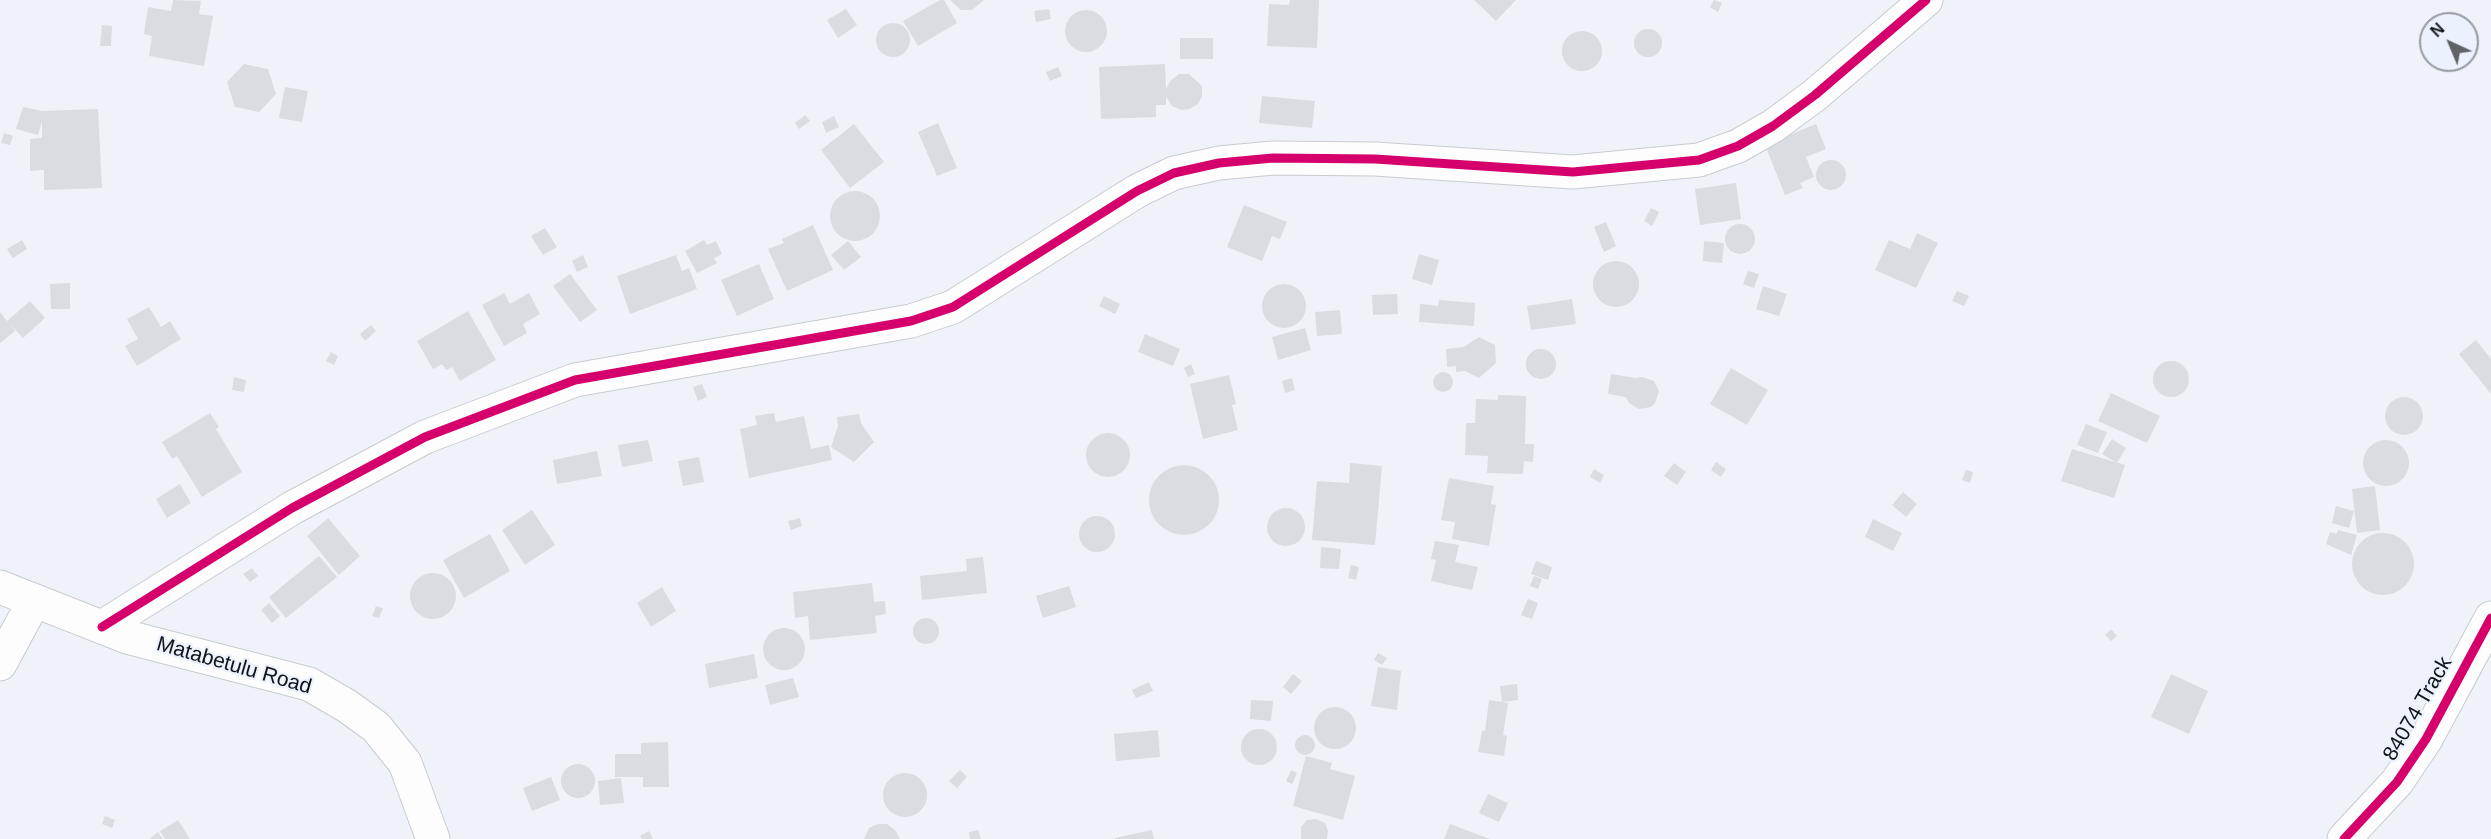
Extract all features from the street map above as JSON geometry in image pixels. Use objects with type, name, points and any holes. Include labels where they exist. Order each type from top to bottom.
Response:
[{"type":"street","points":[[102,627],[292,508],[425,437],[575,380],[911,321],[953,307],[1137,191],[1174,173],[1219,163],[1273,158],[1375,159],[1573,172],[1700,160],[1738,146],[1773,126],[1815,95],[1926,0]]},
{"type":"street","name":"Matabetulu Road","points":[[0,587],[127,637],[309,684],[347,706],[376,727],[405,763],[433,839]]},
{"type":"street","points":[[0,664],[34,601]]},
{"type":"street","name":"84074 Track","points":[[2344,839],[2397,782],[2426,739],[2491,618]]},
{"type":"building","points":[[173,0],[201,1],[199,14],[213,16],[204,66],[149,56],[152,36],[144,34],[148,7],[171,11]]},
{"type":"building","points":[[940,0],[944,0],[957,23],[918,46],[903,21]]},
{"type":"building","points":[[950,0],[984,0],[972,10],[961,10]]},
{"type":"building","points":[[1290,0],[1319,0],[1317,48],[1267,46],[1269,4],[1289,5]]},
{"type":"building","points":[[1474,0],[1516,0],[1496,21]]},
{"type":"building","points":[[1714,0],[1722,3],[1718,12],[1710,7]]},
{"type":"building","points":[[846,9],[857,25],[838,38],[827,20]]},
{"type":"building","points":[[1049,9],[1051,19],[1036,22],[1034,11]]},
{"type":"building","points":[[1086,10],[1100,17],[1107,31],[1100,45],[1086,52],[1072,45],[1065,31],[1072,17]]},
{"type":"building","points":[[893,23],[905,28],[910,40],[905,52],[893,57],[881,52],[876,40],[881,28]]},
{"type":"building","points":[[102,25],[112,26],[111,46],[100,46]]},
{"type":"building","points":[[1648,29],[1658,33],[1662,43],[1658,53],[1648,57],[1638,53],[1634,43],[1638,33]]},
{"type":"building","points":[[1582,31],[1596,37],[1602,51],[1596,65],[1582,71],[1568,65],[1562,51],[1568,37]]},
{"type":"building","points":[[1180,38],[1213,38],[1213,59],[1180,59]]},
{"type":"building","points":[[244,64],[268,69],[276,94],[259,112],[235,107],[227,82]]},
{"type":"building","points":[[1165,64],[1166,89],[1171,80],[1179,74],[1189,74],[1202,86],[1202,96],[1198,104],[1190,109],[1181,110],[1172,106],[1166,96],[1166,105],[1156,105],[1156,117],[1101,119],[1099,67]]},
{"type":"building","points":[[1058,67],[1062,76],[1050,81],[1046,72]]},
{"type":"building","points":[[285,87],[308,91],[302,122],[279,118]]},
{"type":"building","points":[[1262,96],[1315,101],[1312,128],[1259,123]]},
{"type":"building","points":[[23,107],[42,111],[98,109],[102,188],[44,190],[44,170],[30,171],[30,139],[42,138],[42,121],[38,135],[16,129]]},
{"type":"building","points":[[805,115],[810,121],[799,129],[795,123]]},
{"type":"building","points":[[834,116],[839,127],[826,133],[822,122]]},
{"type":"building","points":[[938,123],[957,168],[937,176],[918,132]]},
{"type":"building","points":[[854,124],[884,162],[850,188],[821,150]]},
{"type":"building","points":[[1816,124],[1826,149],[1806,157],[1814,177],[1800,183],[1803,188],[1785,195],[1765,145]]},
{"type":"building","points":[[4,133],[13,136],[10,145],[1,143]]},
{"type":"building","points":[[1831,160],[1842,164],[1846,175],[1842,186],[1831,190],[1820,186],[1816,175],[1820,164]]},
{"type":"building","points":[[1736,183],[1741,219],[1700,225],[1695,189]]},
{"type":"building","points":[[855,191],[869,195],[876,202],[880,216],[876,230],[869,237],[855,241],[841,237],[834,230],[830,216],[834,202],[841,195]]},
{"type":"building","points":[[1244,205],[1287,222],[1280,239],[1272,236],[1262,261],[1227,247]]},
{"type":"building","points":[[1651,208],[1659,212],[1652,226],[1644,221]]},
{"type":"building","points":[[1606,222],[1616,246],[1604,252],[1594,227]]},
{"type":"building","points":[[1740,224],[1751,228],[1755,239],[1751,250],[1740,254],[1729,250],[1725,239],[1729,228]]},
{"type":"building","points":[[813,225],[833,270],[787,291],[768,249],[784,243],[782,239]]},
{"type":"building","points":[[545,228],[557,247],[543,255],[531,236]]},
{"type":"building","points":[[1917,233],[1938,243],[1916,288],[1875,270],[1889,240],[1910,249]]},
{"type":"building","points":[[22,240],[27,249],[13,258],[7,249]]},
{"type":"building","points":[[704,240],[707,245],[716,241],[722,254],[714,258],[717,263],[697,273],[685,251]]},
{"type":"building","points":[[848,241],[861,257],[844,270],[831,255]]},
{"type":"building","points":[[1704,241],[1724,243],[1722,263],[1703,261]]},
{"type":"building","points":[[1419,254],[1439,260],[1432,285],[1412,279]]},
{"type":"building","points":[[583,255],[588,267],[577,272],[572,261]]},
{"type":"building","points":[[676,255],[682,271],[689,268],[697,289],[630,314],[617,276]]},
{"type":"building","points":[[1621,261],[1633,267],[1638,275],[1638,293],[1633,301],[1625,306],[1611,307],[1603,304],[1596,297],[1593,279],[1596,271],[1603,264]]},
{"type":"building","points":[[759,264],[774,299],[737,316],[721,280]]},
{"type":"building","points":[[1748,271],[1759,274],[1754,288],[1743,284]]},
{"type":"building","points":[[570,274],[597,310],[580,322],[553,286]]},
{"type":"building","points":[[70,283],[70,309],[51,309],[50,284]]},
{"type":"building","points":[[1284,284],[1299,291],[1306,306],[1299,321],[1284,328],[1269,321],[1262,306],[1269,291]]},
{"type":"building","points":[[1763,286],[1787,294],[1779,316],[1756,309]]},
{"type":"building","points":[[1957,291],[1969,296],[1964,306],[1952,301]]},
{"type":"building","points":[[504,293],[510,304],[529,293],[540,314],[523,324],[527,333],[504,346],[482,305]]},
{"type":"building","points":[[1397,294],[1398,314],[1373,315],[1372,295]]},
{"type":"building","points":[[1104,296],[1120,304],[1115,314],[1099,306]]},
{"type":"building","points":[[1572,299],[1576,324],[1531,330],[1527,306]]},
{"type":"building","points":[[1439,300],[1475,303],[1474,326],[1419,322],[1420,304],[1438,306]]},
{"type":"building","points":[[30,301],[45,318],[23,338],[10,324],[15,331],[0,343],[0,312],[7,321]]},
{"type":"building","points":[[149,307],[161,327],[170,321],[181,339],[137,366],[125,346],[138,339],[127,319]]},
{"type":"building","points":[[1340,310],[1342,334],[1317,336],[1315,312]]},
{"type":"building","points":[[468,311],[496,360],[460,381],[452,367],[446,370],[442,364],[433,369],[417,341]]},
{"type":"building","points":[[371,325],[376,331],[365,341],[360,334]]},
{"type":"building","points":[[1305,328],[1311,350],[1278,360],[1272,337]]},
{"type":"building","points":[[1145,334],[1180,349],[1173,366],[1138,352]]},
{"type":"building","points":[[1479,337],[1495,345],[1496,363],[1479,378],[1465,371],[1456,372],[1456,366],[1447,367],[1446,349],[1464,347]]},
{"type":"building","points":[[2476,340],[2491,359],[2491,394],[2459,354]]},
{"type":"building","points":[[1541,349],[1547,350],[1555,358],[1555,370],[1547,378],[1541,379],[1535,378],[1527,370],[1526,364],[1527,358],[1535,350]]},
{"type":"building","points":[[331,352],[338,356],[334,365],[326,361]]},
{"type":"building","points":[[2171,361],[2184,366],[2189,379],[2184,392],[2171,397],[2158,392],[2153,379],[2158,366]]},
{"type":"building","points":[[1191,364],[1195,374],[1188,377],[1184,368]]},
{"type":"building","points":[[1731,368],[1768,390],[1747,425],[1710,404]]},
{"type":"building","points":[[1443,372],[1450,375],[1453,382],[1450,389],[1443,392],[1436,389],[1433,382],[1436,375]]},
{"type":"building","points":[[1611,374],[1642,377],[1654,381],[1659,391],[1655,403],[1651,407],[1639,409],[1629,403],[1626,397],[1608,394]]},
{"type":"building","points":[[1229,375],[1236,404],[1232,405],[1238,430],[1203,439],[1190,384]]},
{"type":"building","points":[[234,377],[246,380],[244,392],[232,390]]},
{"type":"building","points":[[1292,378],[1295,390],[1285,393],[1282,381]]},
{"type":"building","points":[[702,384],[707,397],[698,401],[693,387]]},
{"type":"building","points":[[2111,393],[2160,416],[2147,443],[2098,421]]},
{"type":"building","points":[[1498,395],[1526,396],[1525,444],[1534,444],[1533,462],[1524,461],[1523,474],[1487,473],[1488,456],[1465,455],[1466,423],[1475,423],[1476,399],[1498,400]]},
{"type":"building","points":[[2404,397],[2411,398],[2417,403],[2422,409],[2422,423],[2417,429],[2411,434],[2404,435],[2397,434],[2391,429],[2386,423],[2385,416],[2386,409],[2391,403],[2397,398]]},
{"type":"building","points":[[210,413],[219,427],[216,429],[242,472],[202,497],[177,456],[172,459],[162,442]]},
{"type":"building","points":[[774,413],[776,422],[804,416],[811,449],[829,445],[832,460],[749,478],[740,429],[757,425],[755,416]]},
{"type":"building","points":[[859,414],[861,423],[874,442],[854,462],[831,447],[838,426],[837,417]]},
{"type":"building","points":[[2086,424],[2107,432],[2098,453],[2077,445]]},
{"type":"building","points":[[1108,433],[1117,434],[1124,439],[1129,446],[1129,464],[1124,471],[1117,476],[1108,477],[1099,476],[1092,471],[1087,464],[1086,455],[1087,446],[1092,439],[1099,434]]},
{"type":"building","points":[[2112,439],[2126,448],[2117,463],[2102,454]]},
{"type":"building","points":[[648,440],[653,461],[622,467],[618,445]]},
{"type":"building","points":[[2386,440],[2402,447],[2409,463],[2402,479],[2386,486],[2370,479],[2363,463],[2370,447]]},
{"type":"building","points":[[2072,449],[2125,465],[2114,498],[2061,481]]},
{"type":"building","points":[[597,451],[602,476],[557,484],[553,460]]},
{"type":"building","points":[[699,457],[704,482],[683,486],[678,461]]},
{"type":"building","points":[[1716,462],[1726,469],[1721,477],[1711,470]]},
{"type":"building","points":[[1350,463],[1382,466],[1375,545],[1312,540],[1317,481],[1349,483]]},
{"type":"building","points":[[1674,463],[1686,472],[1677,485],[1664,476]]},
{"type":"building","points":[[1184,465],[1197,468],[1209,475],[1216,487],[1219,500],[1216,513],[1209,525],[1197,532],[1184,535],[1171,532],[1159,525],[1152,513],[1149,500],[1152,487],[1159,475],[1171,468]]},
{"type":"building","points":[[1594,469],[1604,475],[1600,483],[1590,477]]},
{"type":"building","points":[[1966,470],[1973,472],[1970,483],[1962,480]]},
{"type":"building","points":[[1449,478],[1494,486],[1491,504],[1496,505],[1489,546],[1452,539],[1455,522],[1441,520]]},
{"type":"building","points":[[180,484],[191,503],[167,518],[156,499]]},
{"type":"building","points":[[2375,486],[2380,530],[2357,533],[2352,489]]},
{"type":"building","points":[[1903,492],[1917,504],[1906,517],[1892,505]]},
{"type":"building","points":[[2336,506],[2354,511],[2349,528],[2332,523]]},
{"type":"building","points":[[1286,508],[1300,513],[1305,527],[1300,541],[1286,546],[1272,541],[1267,527],[1272,513]]},
{"type":"building","points":[[532,510],[555,545],[525,565],[502,530]]},
{"type":"building","points":[[1097,516],[1110,521],[1115,534],[1110,547],[1097,552],[1084,547],[1079,534],[1084,521]]},
{"type":"building","points":[[328,518],[360,556],[339,575],[307,536]]},
{"type":"building","points":[[800,518],[802,526],[791,530],[788,521]]},
{"type":"building","points":[[1873,519],[1902,533],[1893,551],[1865,537]]},
{"type":"building","points":[[2338,530],[2357,535],[2351,555],[2326,544],[2330,532],[2336,534]]},
{"type":"building","points":[[2383,533],[2400,538],[2405,542],[2409,547],[2414,564],[2409,581],[2405,586],[2400,590],[2383,595],[2366,590],[2361,586],[2357,581],[2352,564],[2357,547],[2361,542],[2366,538]]},
{"type":"building","points":[[490,534],[510,571],[464,598],[443,560]]},
{"type":"building","points":[[1435,541],[1459,545],[1455,562],[1478,567],[1472,590],[1431,581],[1436,560],[1431,559]]},
{"type":"building","points":[[1321,547],[1341,549],[1339,569],[1320,568]]},
{"type":"building","points":[[319,556],[337,577],[286,618],[269,597]]},
{"type":"building","points":[[983,557],[987,593],[922,600],[920,576],[967,571],[966,559]]},
{"type":"building","points":[[1536,561],[1552,567],[1548,580],[1531,574]]},
{"type":"building","points":[[1351,565],[1359,567],[1356,580],[1348,578]]},
{"type":"building","points":[[252,568],[258,576],[250,582],[243,574]]},
{"type":"building","points":[[433,573],[449,580],[456,596],[449,612],[433,619],[417,612],[410,596],[417,580]]},
{"type":"building","points":[[1534,576],[1542,579],[1538,589],[1530,586]]},
{"type":"building","points":[[872,583],[874,602],[885,601],[886,614],[875,616],[877,633],[810,640],[808,616],[795,618],[793,592]]},
{"type":"building","points":[[1069,586],[1076,607],[1043,618],[1036,596]]},
{"type":"building","points":[[662,587],[676,611],[651,627],[637,603]]},
{"type":"building","points":[[1528,599],[1538,603],[1532,619],[1521,615]]},
{"type":"building","points":[[269,603],[280,616],[272,623],[261,610]]},
{"type":"building","points":[[376,606],[383,608],[379,618],[372,616]]},
{"type":"building","points":[[926,618],[935,622],[939,631],[935,640],[926,644],[917,640],[913,631],[917,622]]},
{"type":"building","points":[[784,628],[792,629],[799,634],[804,641],[804,657],[799,664],[792,669],[784,670],[776,669],[769,664],[764,657],[763,649],[764,641],[769,634],[776,629]]},
{"type":"building","points":[[2111,629],[2117,636],[2111,641],[2105,635]]},
{"type":"building","points":[[1378,653],[1387,658],[1382,665],[1374,660]]},
{"type":"building","points":[[754,654],[758,678],[709,688],[705,664]]},
{"type":"building","points":[[1378,667],[1401,671],[1397,710],[1371,706]]},
{"type":"building","points":[[1293,674],[1302,681],[1291,694],[1283,687]]},
{"type":"building","points":[[2171,674],[2208,691],[2189,734],[2151,717]]},
{"type":"building","points":[[793,678],[799,697],[770,705],[765,685]]},
{"type":"building","points":[[1149,682],[1153,691],[1136,698],[1132,690]]},
{"type":"building","points":[[1517,684],[1518,700],[1502,702],[1500,686]]},
{"type":"building","points":[[1251,700],[1273,701],[1271,721],[1250,719]]},
{"type":"building","points":[[1489,700],[1508,703],[1503,735],[1507,736],[1504,756],[1478,752],[1482,731],[1485,731]]},
{"type":"building","points":[[1335,707],[1350,713],[1356,728],[1350,743],[1335,749],[1320,743],[1314,728],[1320,713]]},
{"type":"building","points":[[1259,729],[1272,734],[1277,747],[1272,760],[1259,765],[1246,760],[1241,747],[1246,734]]},
{"type":"building","points":[[1158,730],[1160,757],[1116,761],[1114,734]]},
{"type":"building","points":[[1301,735],[1309,735],[1315,741],[1315,749],[1309,755],[1301,755],[1295,749],[1295,741]]},
{"type":"building","points":[[668,742],[669,787],[643,787],[643,777],[615,777],[615,754],[641,754],[641,743]]},
{"type":"building","points":[[1306,756],[1332,763],[1330,769],[1355,776],[1343,820],[1293,806]]},
{"type":"building","points":[[578,764],[590,769],[595,781],[590,793],[578,798],[566,793],[561,781],[566,769]]},
{"type":"building","points":[[960,770],[967,777],[957,788],[949,781]]},
{"type":"building","points":[[1291,770],[1297,773],[1292,784],[1286,781]]},
{"type":"building","points":[[905,773],[913,774],[921,779],[926,787],[926,803],[921,811],[913,816],[905,817],[897,816],[889,811],[884,803],[883,795],[884,787],[889,779],[897,774]]},
{"type":"building","points":[[551,777],[560,800],[532,811],[523,788]]},
{"type":"building","points":[[621,778],[624,803],[600,805],[598,781]]},
{"type":"building","points":[[1488,794],[1508,803],[1499,822],[1479,813]]},
{"type":"building","points":[[105,816],[115,820],[112,828],[102,824]]},
{"type":"building","points":[[1316,819],[1325,823],[1328,831],[1327,839],[1301,839],[1301,827],[1307,820]]},
{"type":"building","points":[[178,820],[190,839],[165,839],[160,831]]},
{"type":"building","points":[[878,824],[887,824],[895,830],[900,839],[864,839],[869,828]]},
{"type":"building","points":[[1450,824],[1490,839],[1444,839]]},
{"type":"building","points":[[978,830],[981,839],[970,839],[969,832]]},
{"type":"building","points":[[1152,830],[1154,839],[1115,839],[1115,838]]},
{"type":"building","points":[[649,831],[653,839],[642,839],[640,836]]},
{"type":"building","points":[[158,832],[163,839],[149,839]]},
{"type":"cycle path","points":[[102,627],[292,508],[425,437],[575,380],[911,321],[953,307],[1137,191],[1174,173],[1219,163],[1273,158],[1375,159],[1573,172],[1699,160],[1738,146],[1773,126],[1815,95],[1926,0]]},
{"type":"cycle path","points":[[2344,839],[2397,782],[2426,739],[2491,618]]}]
